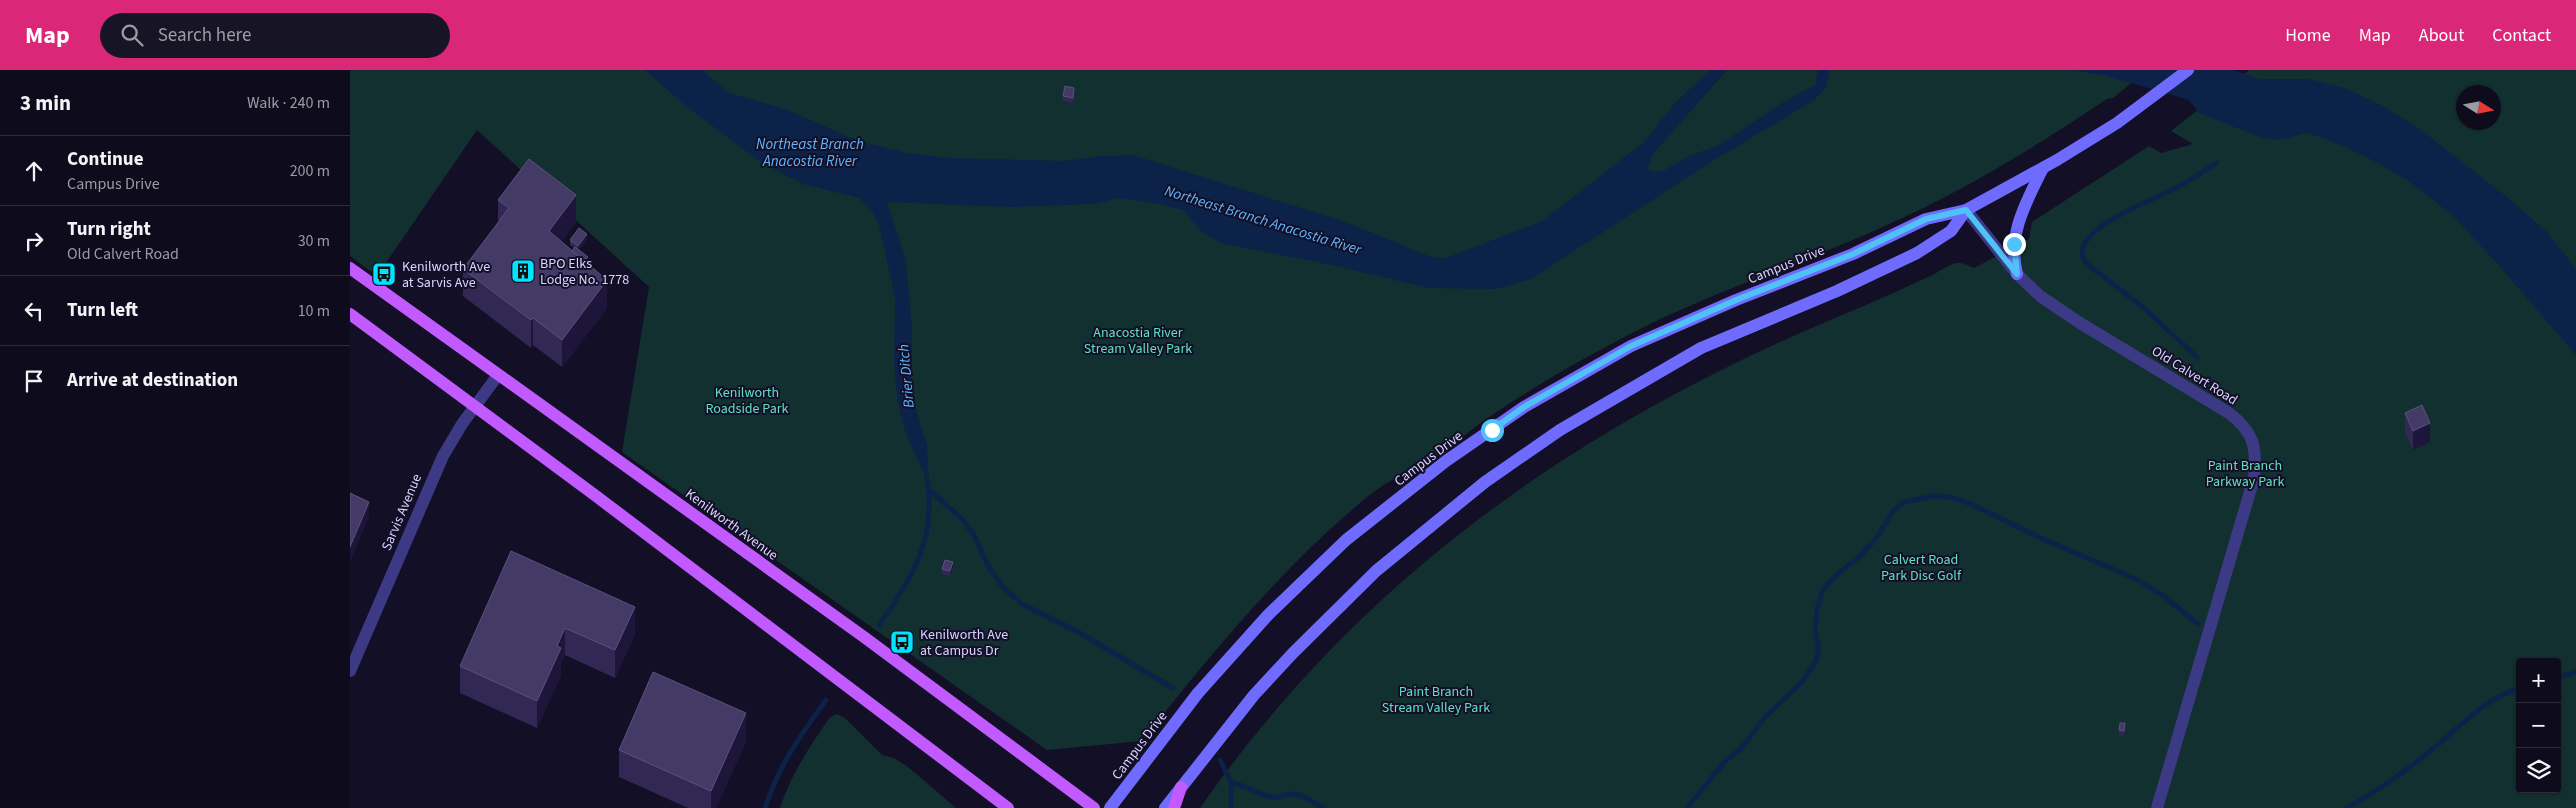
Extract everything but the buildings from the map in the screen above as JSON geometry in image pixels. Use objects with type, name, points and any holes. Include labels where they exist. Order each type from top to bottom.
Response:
[{"type":"main road","name":"Campus Drive","points":[[1110,808],[1198,693],[1268,615],[1346,540],[1446,461],[1524,407],[1615,354],[1736,300],[1853,254],[1926,219],[1966,210],[2043,168],[2117,123],[2188,70]]},
{"type":"main road","points":[[2017,274],[2014,244],[2019,219],[2043,168]]},
{"type":"main road","name":"Campus Drive","points":[[1165,808],[1254,695],[1293,653],[1376,571],[1484,482],[1560,430],[1701,348],[1837,291],[1918,253],[1951,231],[1966,210]]},
{"type":"main road","name":"Kenilworth Avenue","points":[[350,268],[864,637],[1094,808]]},
{"type":"main road","points":[[350,314],[475,405],[1008,808]]},
{"type":"main road","points":[[1174,808],[1181,787]]},
{"type":"main road","points":[[990,794],[998,808]]},
{"type":"street","name":"Old Calvert Road","points":[[1966,210],[2017,274],[2056,308],[2229,413],[2248,430],[2253,443],[2256,459],[2254,478],[2157,808]]},
{"type":"street","name":"Sarvis Avenue","points":[[350,671],[439,463],[475,405],[498,375]]},
{"type":"green space","name":"Anacostia River Stream Valley Park","points":[[350,70],[2147,70],[2113,98],[2107,99],[2054,134],[1944,197],[1857,238],[1677,311],[1540,384],[1479,424],[1442,453],[1393,479],[1375,491],[1335,525],[1276,583],[1220,645],[1142,741],[1047,750],[622,452],[649,287],[477,130],[377,276],[350,256]]},
{"type":"green space","name":"Paint Branch Parkway Park","points":[[2249,70],[2576,70],[2576,808],[1200,808],[1265,722],[1336,644],[1412,574],[1492,509],[1577,451],[1667,398],[1761,351],[1933,275],[1953,264],[1960,263],[1974,268],[2029,239],[2032,222],[2149,146],[2161,153],[2193,144],[2171,131]]},
{"type":"green space","points":[[837,714],[845,718],[882,755],[894,758],[908,767],[956,808],[780,808],[795,772],[808,750],[830,717]]},
{"type":"water","name":"Northeast Branch Anacostia River","points":[[645,70],[702,70],[729,93],[788,110],[858,141],[907,153],[949,158],[1065,161],[1100,156],[1133,155],[1349,223],[1428,256],[1446,258],[1542,221],[1643,143],[1675,103],[1710,70],[1727,70],[1653,154],[1648,169],[1651,171],[1663,171],[1687,157],[1721,144],[1782,103],[1815,85],[1818,70],[1830,70],[1826,88],[1813,101],[1714,160],[1531,279],[1496,289],[1429,288],[1327,264],[1220,243],[1201,231],[1183,210],[1160,204],[1118,198],[1095,204],[1009,207],[887,202],[906,260],[912,328],[912,397],[927,445],[929,485],[906,434],[898,403],[894,365],[895,297],[879,225],[872,211],[859,198],[803,184],[762,163],[687,107]]},
{"type":"water","points":[[2073,70],[2234,70],[2259,79],[2308,79],[2345,88],[2383,106],[2421,130],[2507,197],[2547,232],[2576,269],[2576,355],[2495,261],[2451,214],[2407,180],[2365,156],[2324,138],[2306,133],[2279,140],[2262,138],[2199,113],[2189,100],[2107,76]]},
{"type":"waterway","points":[[2197,357],[2144,308],[2087,264],[2082,252],[2087,240],[2098,229],[2114,218],[2181,185],[2216,163]]},
{"type":"waterway","name":"Brier Ditch","points":[[879,625],[902,591],[919,557],[925,539],[929,500],[927,479]]},
{"type":"waterway","points":[[930,490],[963,520],[974,535],[988,566],[1003,587],[1022,604],[1078,632],[1173,688]]},
{"type":"waterway","points":[[1687,808],[1726,760],[1741,749],[1765,717],[1801,683],[1816,661],[1819,650],[1815,629],[1817,609],[1823,590],[1835,576],[1860,556],[1877,537],[1893,511],[1904,502],[1935,496],[1950,497],[1971,504],[2043,539],[2138,580],[2165,597],[2198,624]]},
{"type":"waterway","points":[[2561,677],[2576,672]]},
{"type":"waterway","points":[[2347,808],[2407,769],[2488,704],[2498,697],[2516,689]]},
{"type":"waterway","name":"Brier Ditch","points":[[765,808],[784,764],[826,700]]},
{"type":"waterway","points":[[1220,760],[1231,782],[1231,808]]},
{"type":"waterway","points":[[1231,782],[1270,797],[1291,794],[1299,795],[1323,808]]},
{"type":"place","name":"BPO Elks Lodge No. 1778","points":[[523,271]]},
{"type":"place","name":"Kenilworth Ave at Sarvis Ave","points":[[384,274]]},
{"type":"place","name":"Kenilworth Ave at Campus Dr","points":[[902,642]]},
{"type":"route","points":[[1492,430],[1524,407],[1631,346],[1736,300],[1853,254],[1926,219],[1966,210],[2017,274],[2014,244]]},
{"type":"park label","name":"Kenilworth Roadside Park","points":[[747,400]]},
{"type":"park label","name":"Calvert Road Park Disc Golf","points":[[1921,568]]},
{"type":"park label","name":"Paint Branch Stream Valley Park","points":[[1436,700]]}]
